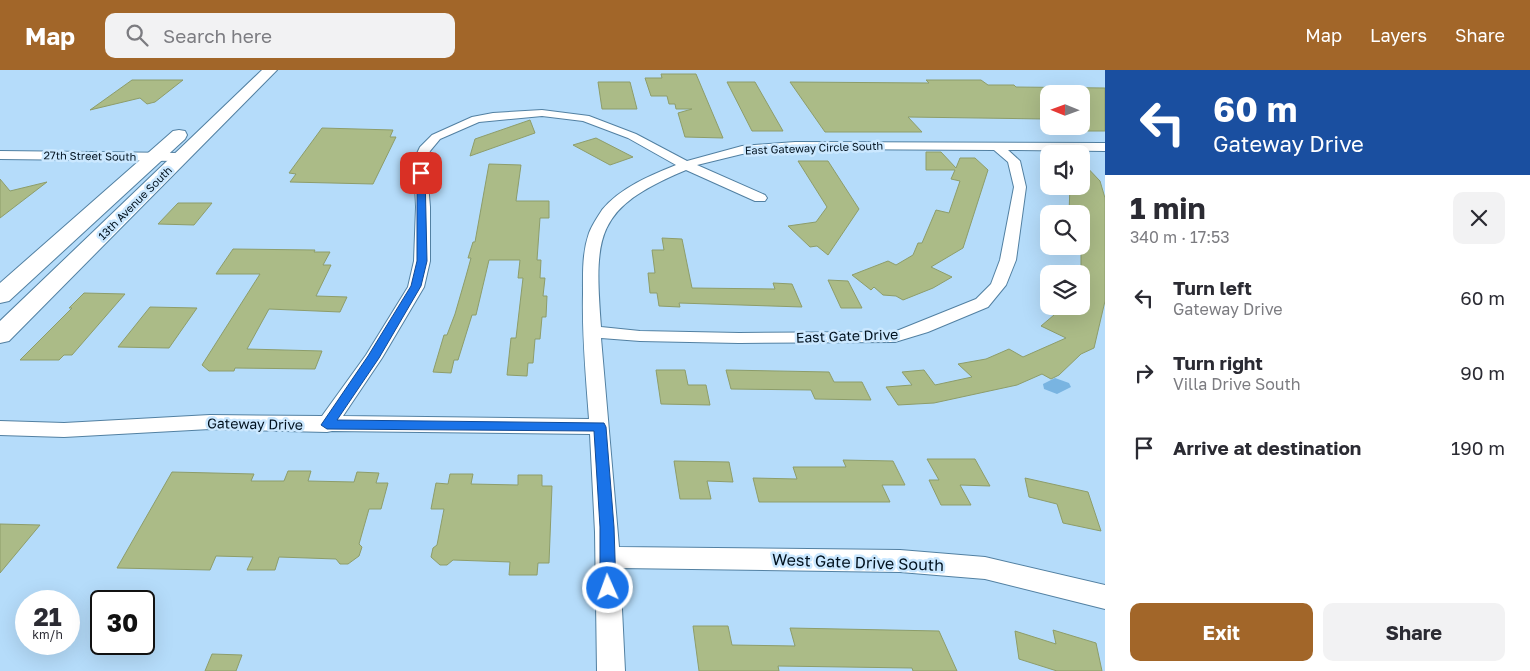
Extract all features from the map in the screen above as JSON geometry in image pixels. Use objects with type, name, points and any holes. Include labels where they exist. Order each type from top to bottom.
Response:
[{"type":"main road","points":[[221,97],[250,70]]},
{"type":"main road","name":"13th Avenue South","points":[[0,335],[130,210],[180,157],[270,70]]},
{"type":"main road","name":"13th Avenue South","points":[[0,296],[191,123]]},
{"type":"street","points":[[327,425],[373,358],[416,286],[422,261],[423,207],[420,160],[424,150],[436,137],[476,119],[518,114],[565,115],[585,118],[632,136],[686,165],[760,198]]},
{"type":"street","name":"East Gate Drive","points":[[592,332],[640,336],[729,338],[848,339],[895,337],[982,303],[998,285],[1008,260],[1020,187],[1014,161],[997,146]]},
{"type":"street","name":"East Gateway Circle South","points":[[600,427],[592,332],[591,272],[593,248],[600,225],[613,208],[636,188],[686,165],[714,156],[743,150],[779,147],[1105,147]]},
{"type":"street","name":"27th Street South","points":[[0,155],[180,157]]},
{"type":"street","name":"Gateway Drive","points":[[0,428],[64,430],[210,422],[600,427]]},
{"type":"street","points":[[600,427],[611,671]]},
{"type":"street","name":"West Gate Drive South","points":[[607,557],[900,562],[985,568],[1105,597]]},
{"type":"water","points":[[1055,378],[1069,383],[1071,387],[1057,394],[1044,389],[1043,384]]},
{"type":"building","points":[[661,74],[696,74],[723,138],[685,137],[678,113],[692,109],[676,109],[675,104],[669,104],[667,96],[651,96],[645,78],[662,78]]},
{"type":"building","points":[[132,80],[183,80],[155,102],[147,104],[140,98],[90,110]]},
{"type":"building","points":[[926,80],[981,80],[988,85],[1040,87],[1040,119],[908,117],[922,132],[825,132],[790,82],[929,83]]},
{"type":"building","points":[[598,82],[630,82],[637,109],[602,109]]},
{"type":"building","points":[[727,82],[755,82],[783,131],[752,131]]},
{"type":"building","points":[[1090,88],[1105,88],[1105,131],[1090,131]]},
{"type":"building","points":[[530,120],[535,133],[470,156],[475,139]]},
{"type":"building","points":[[322,128],[393,130],[390,137],[396,137],[373,184],[290,182],[296,174],[289,173]]},
{"type":"building","points":[[596,138],[633,157],[610,165],[573,145]]},
{"type":"building","points":[[926,152],[941,152],[956,168],[960,158],[975,158],[988,170],[963,248],[931,267],[952,277],[933,288],[903,300],[896,296],[883,295],[874,287],[871,290],[852,275],[888,261],[896,265],[913,255],[918,243],[922,243],[936,210],[949,213],[960,181],[951,179],[955,170],[926,170]]},
{"type":"building","points":[[798,161],[828,161],[859,209],[828,255],[817,246],[810,247],[788,226],[816,222],[827,207]]},
{"type":"building","points":[[489,164],[521,165],[516,201],[549,201],[549,218],[540,218],[537,260],[541,260],[540,278],[545,278],[543,296],[547,296],[546,317],[542,317],[540,339],[535,339],[533,363],[528,363],[527,376],[507,375],[511,338],[516,338],[523,278],[518,278],[520,260],[489,260],[476,315],[472,315],[458,360],[454,360],[451,373],[433,372],[444,335],[447,335],[455,314],[471,258],[468,258],[473,242],[475,242]]},
{"type":"building","points":[[1090,170],[1100,181],[1105,198],[1105,301],[1094,348],[1081,354],[1059,375],[1051,379],[1042,374],[1017,385],[934,403],[898,405],[886,387],[912,385],[902,372],[924,370],[935,385],[972,377],[958,364],[986,359],[1009,349],[1023,357],[1066,338],[1041,326],[1054,315],[1090,315],[1090,265],[1081,265],[1081,255],[1090,255],[1090,205],[1069,205],[1070,195],[1090,195]]},
{"type":"building","points":[[0,179],[10,191],[47,182],[0,218]]},
{"type":"building","points":[[178,203],[212,203],[194,225],[158,224]]},
{"type":"building","points":[[662,238],[682,239],[692,288],[775,289],[773,283],[792,284],[802,307],[679,303],[680,307],[659,306],[657,293],[650,293],[648,273],[655,273],[652,250],[664,250]]},
{"type":"building","points":[[233,249],[315,250],[314,252],[330,252],[323,265],[331,265],[316,296],[347,297],[340,312],[269,309],[247,349],[322,351],[315,369],[235,368],[234,371],[209,371],[202,365],[260,274],[216,274]]},
{"type":"building","points":[[828,280],[848,281],[862,308],[841,308]]},
{"type":"building","points":[[84,293],[125,294],[72,355],[64,355],[59,360],[20,360],[72,308],[69,308]]},
{"type":"building","points":[[150,307],[197,308],[169,348],[118,347]]},
{"type":"building","points":[[656,370],[685,370],[688,385],[706,385],[710,405],[661,404]]},
{"type":"building","points":[[726,370],[829,372],[834,382],[862,382],[871,400],[815,399],[811,390],[731,389]]},
{"type":"building","points":[[927,459],[975,459],[990,486],[960,485],[971,505],[941,505],[929,480],[939,480]]},
{"type":"building","points":[[843,460],[893,461],[905,485],[882,485],[890,502],[759,502],[753,478],[797,479],[793,467],[846,467]]},
{"type":"building","points":[[674,461],[729,462],[733,482],[707,481],[711,499],[680,499]]},
{"type":"building","points":[[288,471],[311,471],[308,481],[354,482],[357,472],[379,473],[376,483],[388,483],[381,509],[369,509],[359,544],[362,547],[359,556],[348,564],[340,564],[336,559],[279,557],[275,570],[247,570],[253,557],[216,556],[210,570],[117,568],[172,472],[254,474],[251,481],[284,481]]},
{"type":"building","points":[[450,474],[473,474],[471,484],[518,485],[518,475],[542,475],[542,486],[552,486],[549,563],[538,563],[537,575],[509,575],[510,562],[453,560],[447,565],[440,565],[431,557],[433,548],[437,545],[444,509],[431,509],[436,483],[448,484]]},
{"type":"building","points":[[1025,478],[1088,492],[1101,531],[1063,523],[1057,504],[1029,497]]},
{"type":"building","points":[[0,524],[40,525],[0,573]]},
{"type":"building","points":[[693,626],[728,626],[732,645],[795,646],[790,628],[939,631],[957,671],[913,671],[912,668],[778,666],[779,671],[699,671]]},
{"type":"building","points":[[1053,630],[1096,643],[1102,671],[1057,671],[1019,659],[1015,631],[1056,644]]},
{"type":"building","points":[[212,654],[242,655],[236,671],[205,671]]},
{"type":"route","points":[[421,173],[423,207],[422,261],[416,286],[373,358],[327,425],[600,427],[607,527],[608,588]]}]
